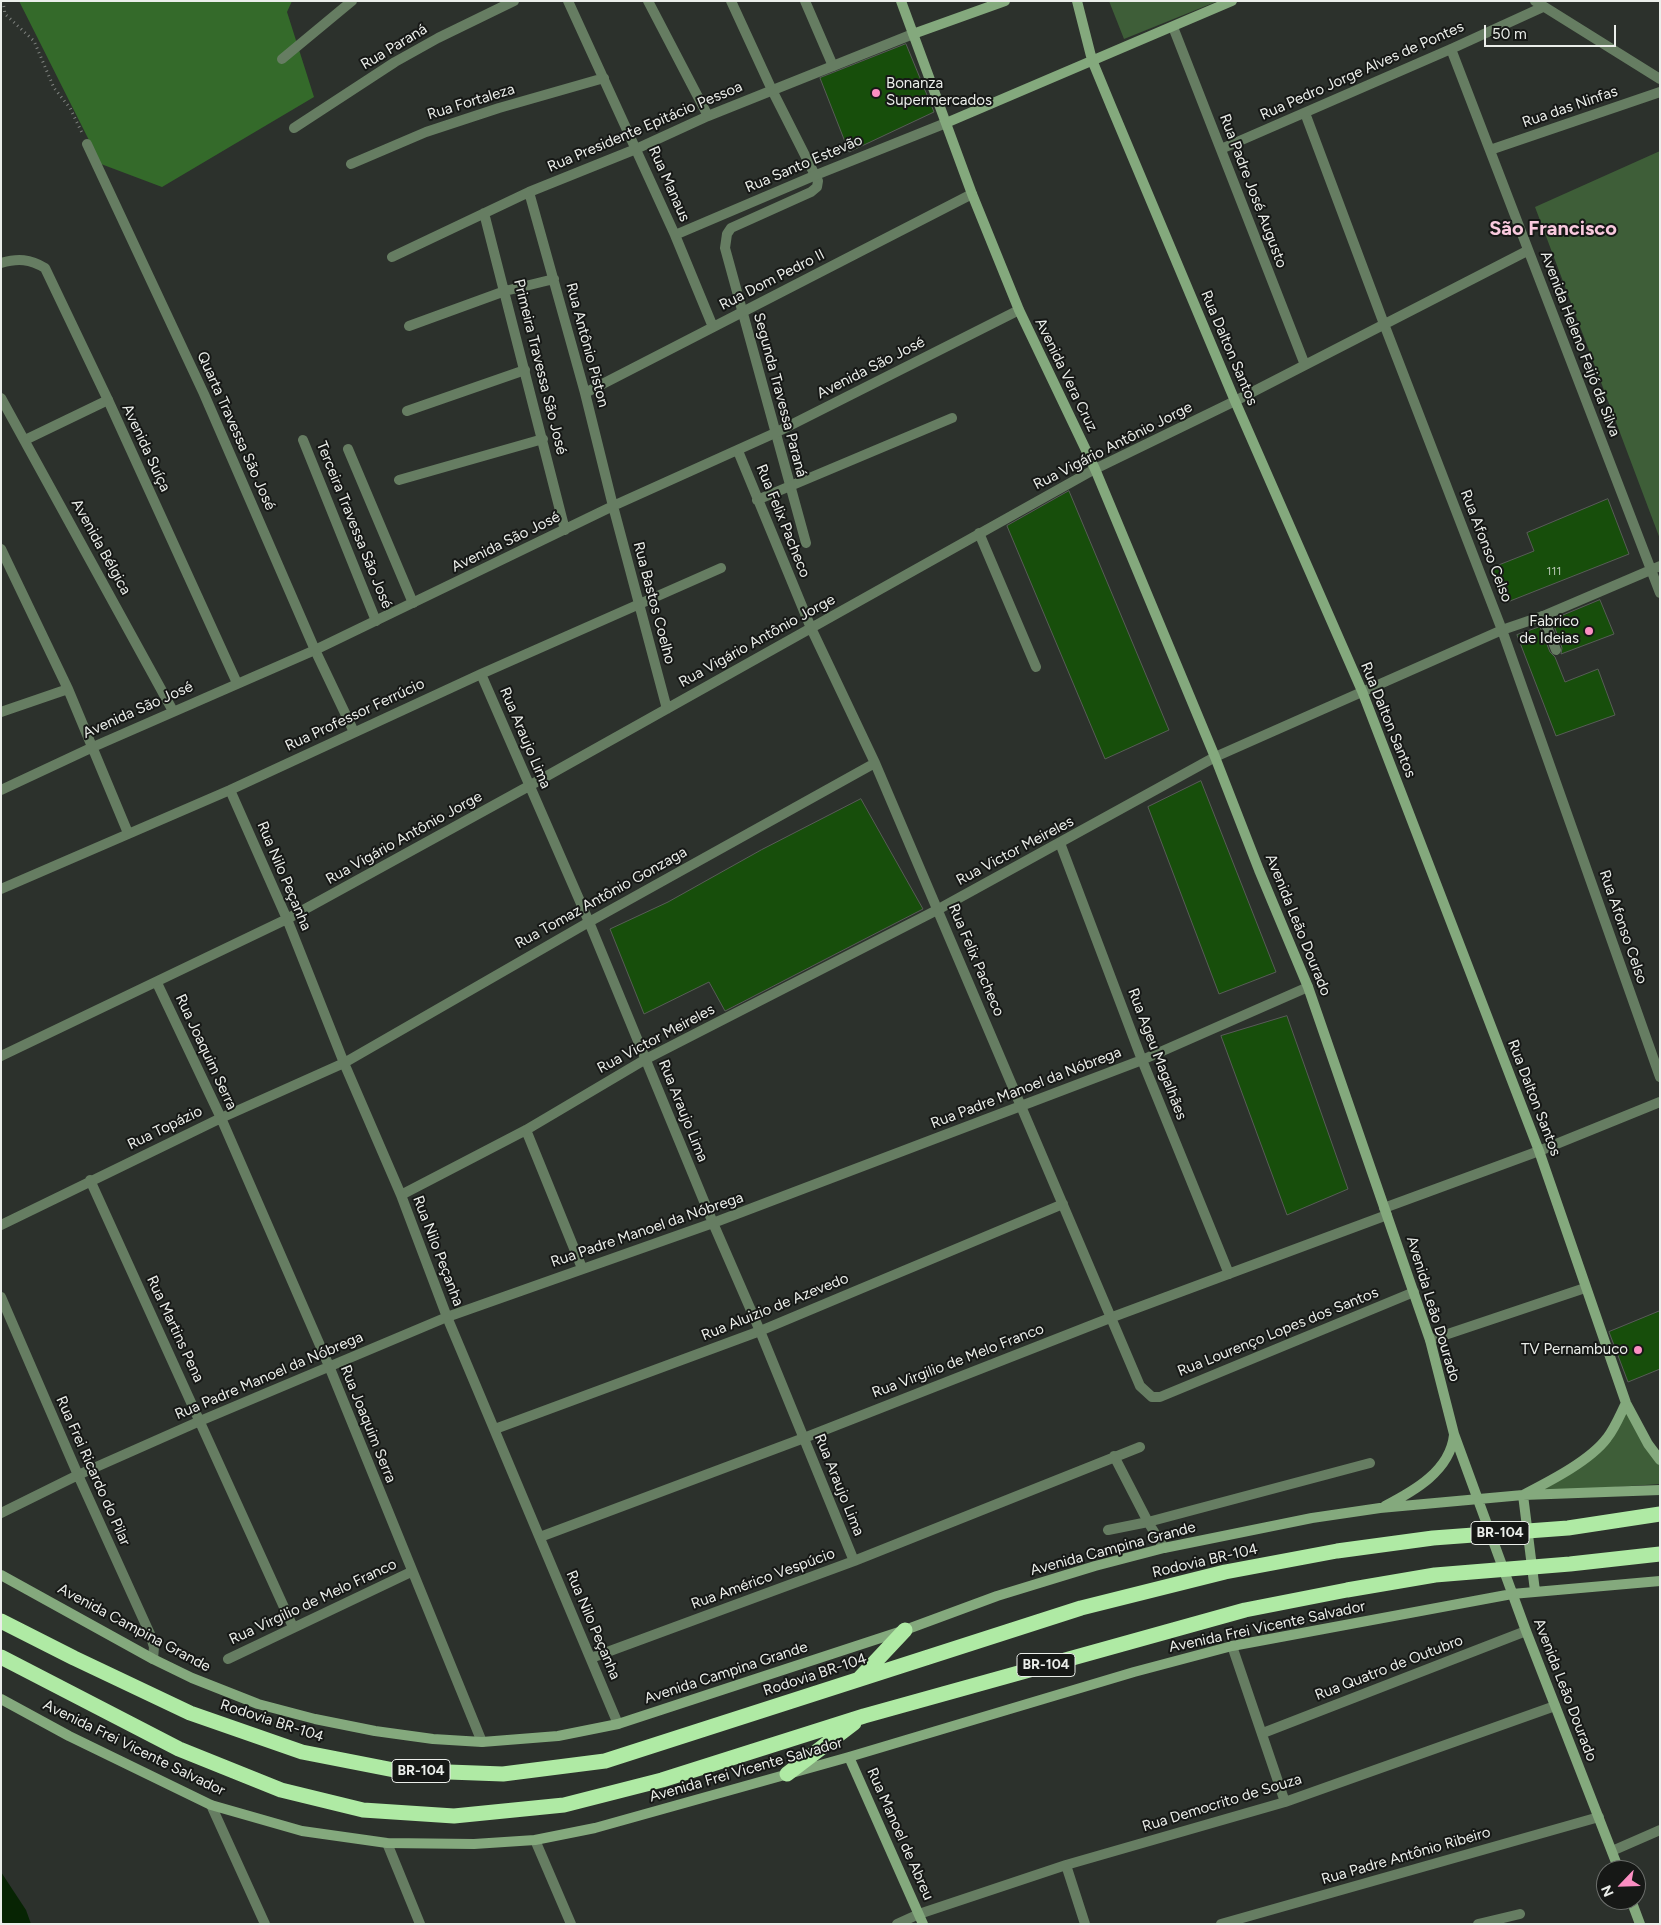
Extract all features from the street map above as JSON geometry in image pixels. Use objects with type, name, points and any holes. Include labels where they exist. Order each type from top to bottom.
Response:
[{"type":"highway","name":"Rodovia BR-104","points":[[1,1621],[190,1713],[302,1752],[394,1770],[503,1774],[605,1761],[1081,1608],[1225,1572],[1337,1552],[1433,1538],[1568,1528],[1660,1514]]},
{"type":"highway","name":"BR-104","points":[[1,1657],[179,1749],[281,1790],[363,1810],[454,1816],[564,1805],[662,1780],[864,1716],[1245,1610],[1435,1575],[1570,1564],[1660,1554]]},
{"type":"highway","points":[[858,1680],[905,1630]]},
{"type":"highway","points":[[787,1774],[864,1716]]},
{"type":"main road","name":"Avenida Vera Cruz","points":[[900,1],[972,194],[1019,310],[1095,469],[1215,757]]},
{"type":"main road","points":[[913,34],[1005,1]]},
{"type":"main road","name":"Rua Dalton Santos","points":[[1077,1],[1092,60],[1235,401],[1362,691],[1539,1151],[1626,1404],[1648,1444],[1660,1460]]},
{"type":"main road","points":[[946,123],[1232,1]]},
{"type":"main road","name":"Avenida Leão Dourado","points":[[1215,757],[1259,870],[1308,987],[1430,1340],[1454,1434],[1526,1631],[1615,1860]]},
{"type":"main road","points":[[1536,1591],[1523,1496],[1552,1480],[1597,1450],[1613,1430],[1626,1404]]},
{"type":"main road","points":[[1380,1508],[1408,1493],[1430,1478],[1449,1453],[1454,1434]]},
{"type":"main road","name":"Avenida Campina Grande","points":[[1,1575],[153,1659],[192,1678],[258,1704],[315,1719],[375,1731],[433,1739],[482,1742],[558,1736],[618,1724],[905,1630],[998,1596],[1095,1566],[1164,1548],[1312,1518],[1380,1508],[1523,1496],[1660,1490]]},
{"type":"main road","name":"Avenida Frei Vicente Salvador","points":[[1,1699],[69,1736],[212,1805],[302,1832],[387,1843],[474,1844],[535,1840],[594,1828],[850,1756],[1134,1672],[1232,1646],[1512,1594],[1660,1581]]},
{"type":"main road","name":"Rua Manoel de Abreu","points":[[850,1756],[921,1919]]},
{"type":"main road","points":[[1635,1910],[1640,1924]]},
{"type":"street","points":[[282,59],[352,1]]},
{"type":"street","name":"Rua Paraná","points":[[294,128],[395,62],[438,38],[514,1]]},
{"type":"street","name":"Rua Manaus","points":[[568,1],[675,235],[713,327]]},
{"type":"street","points":[[648,1],[708,116]]},
{"type":"street","points":[[731,1],[772,90],[816,175]]},
{"type":"street","points":[[805,1],[833,66]]},
{"type":"street","points":[[1539,4],[1660,78]]},
{"type":"street","name":"Rua Pedro Jorge Alves de Pontes","points":[[1221,149],[1451,49],[1539,4]]},
{"type":"street","name":"Rua Padre José Augusto","points":[[1172,27],[1305,365]]},
{"type":"street","name":"Rua Presidente Epitácio Pessoa","points":[[392,257],[530,192],[708,116],[913,34]]},
{"type":"street","name":"Avenida Heleno Feijó da Silva","points":[[1451,49],[1527,251],[1656,568],[1660,593]]},
{"type":"street","name":"Rua Fortaleza","points":[[351,164],[426,132],[604,78]]},
{"type":"street","name":"Rua das Ninfas","points":[[1490,150],[1660,92]]},
{"type":"street","name":"Rua Afonso Celso","points":[[1305,112],[1384,324],[1502,630],[1660,1077]]},
{"type":"street","name":"Rua Santo Estevão","points":[[675,235],[816,175],[946,123]]},
{"type":"street","name":"Quarta Travessa São José","points":[[87,144],[204,394],[315,650],[354,732]]},
{"type":"street","name":"Segunda Travessa Paraná","points":[[806,543],[725,248],[727,234],[731,228],[811,192],[817,187],[816,175]]},
{"type":"street","name":"Rua Antônio Piston","points":[[530,192],[585,393],[613,506]]},
{"type":"street","name":"Rua Dom Pedro II","points":[[585,393],[972,194]]},
{"type":"street","name":"Primeira Travessa São José","points":[[484,213],[565,530]]},
{"type":"street","name":"Rua Vigário Antônio Jorge","points":[[1,1056],[287,919],[529,786],[1095,469],[1235,401],[1527,251]]},
{"type":"street","name":"Avenida Suíça","points":[[1,263],[25,260],[45,268],[108,400],[237,683]]},
{"type":"street","points":[[409,326],[505,292],[554,280]]},
{"type":"street","name":"Avenida São José","points":[[1,790],[173,711],[315,650],[613,506],[775,434],[1019,310]]},
{"type":"street","points":[[407,411],[525,370]]},
{"type":"street","name":"Avenida Bélgica","points":[[1,398],[173,711]]},
{"type":"street","points":[[25,440],[108,400]]},
{"type":"street","points":[[757,500],[952,418]]},
{"type":"street","points":[[398,480],[543,439]]},
{"type":"street","name":"Terceira Travessa São José","points":[[303,440],[376,621]]},
{"type":"street","points":[[348,449],[413,603]]},
{"type":"street","name":"Rua Felix Pacheco","points":[[738,451],[811,628],[875,763],[1022,1105],[1110,1318],[1140,1386],[1152,1397]]},
{"type":"street","name":"Rua Bastos Coelho","points":[[613,506],[666,709]]},
{"type":"street","points":[[979,533],[1036,667]]},
{"type":"street","points":[[1,549],[68,689],[128,833]]},
{"type":"street","name":"Rua Professor Ferrúcio","points":[[1,889],[230,790],[638,603],[721,568]]},
{"type":"street","name":"Rua Victor Meireles","points":[[400,1195],[526,1130],[646,1059],[937,910],[1215,757],[1502,630],[1543,616],[1656,568]]},
{"type":"street","points":[[1543,616],[1556,650]]},
{"type":"street","name":"Rua Araujo Lima","points":[[481,674],[646,1059],[854,1561]]},
{"type":"street","points":[[1,712],[68,689]]},
{"type":"street","name":"Rua Tomaz Antônio Gonzaga","points":[[344,1063],[588,922],[875,763]]},
{"type":"street","name":"Rua Nilo Peçanha","points":[[230,790],[287,919],[344,1063],[400,1195],[447,1317],[618,1724]]},
{"type":"street","name":"Rua Ageu Magalhães","points":[[1060,843],[1142,1060],[1229,1274]]},
{"type":"street","name":"Rua Joaquim Serra","points":[[156,983],[221,1118],[328,1366],[482,1742]]},
{"type":"street","name":"Rua Padre Manoel da Nóbrega","points":[[1,1513],[78,1475],[200,1421],[447,1317],[713,1223],[1142,1060],[1308,987]]},
{"type":"street","name":"Rua Topázio","points":[[1,1225],[90,1180],[221,1118],[344,1063]]},
{"type":"street","name":"Rua Virgilio de Melo Franco","points":[[540,1538],[1229,1274],[1660,1102]]},
{"type":"street","points":[[526,1130],[582,1268]]},
{"type":"street","name":"Rua Martins Pena","points":[[90,1180],[293,1626]]},
{"type":"street","name":"Rua Aluizio de Azevedo","points":[[494,1429],[760,1331],[1063,1204]]},
{"type":"street","points":[[1430,1340],[1585,1288]]},
{"type":"street","name":"Rua Lourenço Lopes dos Santos","points":[[1152,1397],[1160,1397],[1414,1292]]},
{"type":"street","name":"Rua Frei Ricardo do Pilar","points":[[1,1297],[78,1475],[150,1634],[154,1647],[153,1659]]},
{"type":"street","name":"Rua Américo Vespúcio","points":[[591,1658],[854,1561],[1140,1447]]},
{"type":"street","points":[[1114,1456],[1148,1522],[1164,1548]]},
{"type":"street","points":[[1108,1530],[1148,1522],[1370,1463]]},
{"type":"street","name":"Rua Virgilio de Melo Franco","points":[[228,1659],[293,1626],[411,1572]]},
{"type":"street","name":"Rua Quatro de Outubro","points":[[1263,1733],[1526,1631]]},
{"type":"street","points":[[1232,1646],[1285,1802]]},
{"type":"street","name":"Rua Democrito de Souza","points":[[897,1924],[921,1919],[1066,1865],[1285,1802],[1555,1706]]},
{"type":"street","points":[[212,1805],[265,1924]]},
{"type":"street","name":"Rua Padre Antônio Ribeiro","points":[[1221,1924],[1599,1817]]},
{"type":"street","points":[[1612,1851],[1660,1830]]},
{"type":"street","points":[[535,1840],[571,1924]]},
{"type":"street","points":[[387,1843],[420,1924]]},
{"type":"street","points":[[1066,1865],[1085,1924]]},
{"type":"street","points":[[1478,1924],[1520,1914]]},
{"type":"path","points":[[3,1],[6,14],[34,41],[54,88],[70,108],[87,144]]},
{"type":"shaded area","points":[[1109,1],[1218,1],[1124,39]]},
{"type":"shaded area","points":[[1660,151],[1660,539],[1535,207]]},
{"type":"shaded area","points":[[1626,1410],[1650,1454],[1660,1465],[1660,1484],[1540,1492],[1583,1463]]},
{"type":"shaded area","points":[[1,1872],[26,1910],[31,1924],[4,1924],[1,1919]]},
{"type":"green space","points":[[19,1],[292,1],[287,12],[314,97],[162,187],[101,164]]},
{"type":"building","name":"Bonanza Supermercados","points":[[906,44],[934,112],[849,152],[820,78]]},
{"type":"building","points":[[1069,491],[1169,730],[1105,759],[1007,526]]},
{"type":"building","points":[[1608,499],[1629,554],[1505,603],[1491,568],[1534,551],[1527,533]]},
{"type":"building","points":[[1600,600],[1614,634],[1561,654],[1562,648],[1552,620]]},
{"type":"building","points":[[1540,627],[1565,682],[1598,669],[1615,715],[1556,736],[1517,635]]},
{"type":"building","points":[[1201,781],[1276,972],[1219,994],[1148,807]]},
{"type":"building","points":[[861,799],[923,909],[725,1011],[709,982],[644,1014],[610,929],[668,902],[761,850]]},
{"type":"building","points":[[1287,1016],[1348,1189],[1287,1215],[1221,1036]]},
{"type":"building","name":"TV Pernambuco","points":[[1660,1311],[1660,1369],[1628,1382],[1609,1332]]},
{"type":"place","name":"Bonanza Supermercados","points":[[876,93]]},
{"type":"place","name":"Fabrico de Ideias","points":[[1589,631]]},
{"type":"place","name":"TV Pernambuco","points":[[1638,1350]]},
{"type":"district","name":"São Francisco","points":[[1553,229]]}]
